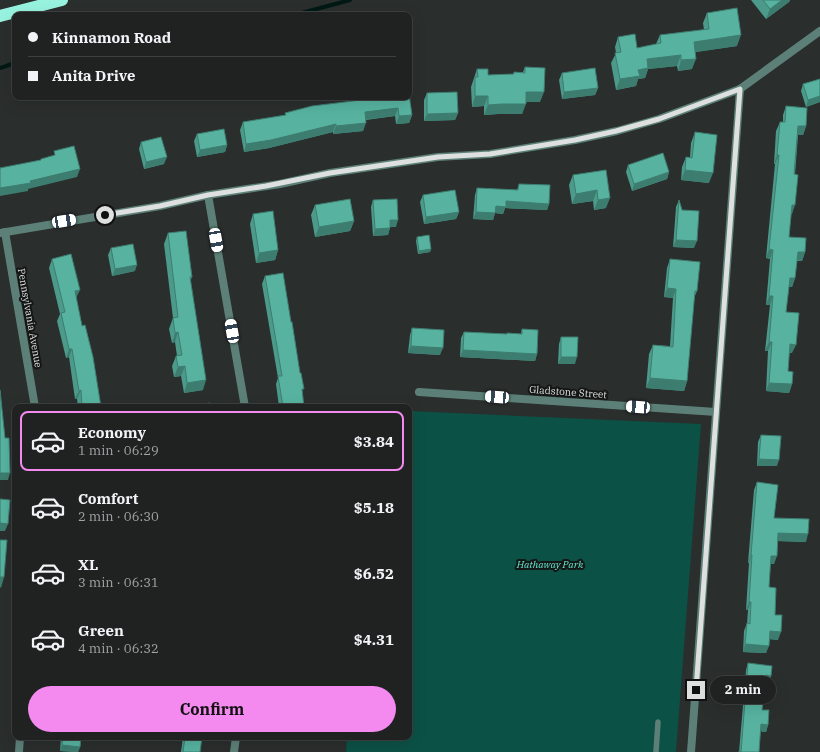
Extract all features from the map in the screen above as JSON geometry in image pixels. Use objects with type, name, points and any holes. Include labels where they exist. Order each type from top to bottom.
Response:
[{"type":"highway","points":[[16,12],[62,0]]},
{"type":"highway","points":[[0,16],[12,13]]},
{"type":"street","points":[[2,232],[160,206],[208,195],[266,186],[330,173],[438,157],[490,154],[575,140],[616,131],[659,119],[740,89],[820,31]]},
{"type":"street","points":[[691,752],[740,89]]},
{"type":"street","points":[[208,195],[244,404]]},
{"type":"street","name":"Pennsylvania Avenue","points":[[2,232],[34,404]]},
{"type":"street","name":"Gladstone Street","points":[[419,392],[716,412]]},
{"type":"street","points":[[19,752],[20,740]]},
{"type":"street","points":[[234,752],[236,740]]},
{"type":"lane","points":[[656,752],[658,722]]},
{"type":"green space","name":"Hathaway Park","points":[[412,411],[701,424],[676,752],[346,752],[347,740],[412,740]]},
{"type":"building","points":[[763,0],[782,0],[770,9]]},
{"type":"building","points":[[737,8],[741,35],[694,42],[696,59],[681,60],[681,55],[647,59],[648,68],[638,70],[640,76],[620,79],[615,53],[621,52],[618,37],[635,34],[637,48],[661,43],[660,35],[709,29],[707,13]]},
{"type":"building","points":[[525,67],[545,68],[544,92],[526,92],[526,104],[488,105],[488,96],[475,96],[475,77],[478,77],[477,69],[488,69],[488,75],[514,74],[514,72],[525,73]]},
{"type":"building","points":[[595,68],[598,88],[564,92],[562,73]]},
{"type":"building","points":[[820,79],[820,96],[808,100],[803,84]]},
{"type":"building","points":[[457,92],[458,113],[427,114],[427,93]]},
{"type":"building","points":[[362,100],[410,100],[412,115],[399,116],[398,108],[365,112],[366,123],[336,126],[336,124],[271,140],[246,144],[243,122],[286,115],[285,113],[312,106]]},
{"type":"building","points":[[786,106],[807,108],[806,126],[798,126],[794,174],[798,175],[795,205],[792,205],[789,237],[806,238],[805,252],[798,252],[795,278],[790,278],[786,312],[799,313],[796,345],[790,344],[788,371],[793,372],[792,384],[769,383],[772,342],[769,342],[773,296],[769,296],[773,250],[769,249],[779,155],[777,155],[780,122],[785,122]]},
{"type":"building","points":[[224,129],[227,145],[200,150],[197,134]]},
{"type":"building","points":[[695,132],[717,135],[713,173],[685,170],[686,157],[692,158]]},
{"type":"building","points":[[161,137],[167,157],[146,162],[141,142]]},
{"type":"building","points":[[74,146],[80,169],[30,181],[31,183],[0,188],[0,168],[41,160],[55,155],[54,151]]},
{"type":"building","points":[[663,153],[669,172],[634,184],[628,165]]},
{"type":"building","points":[[606,170],[610,198],[598,200],[597,190],[576,194],[573,175]]},
{"type":"building","points":[[519,184],[550,185],[549,204],[506,201],[506,207],[496,206],[495,213],[476,212],[477,188],[518,190]]},
{"type":"building","points":[[455,190],[459,212],[426,217],[423,195]]},
{"type":"building","points":[[350,199],[354,221],[319,227],[315,205]]},
{"type":"building","points":[[397,199],[398,220],[390,220],[390,228],[375,229],[373,200]]},
{"type":"building","points":[[679,200],[682,210],[699,211],[697,241],[676,240]]},
{"type":"building","points":[[273,211],[278,250],[259,253],[253,214]]},
{"type":"building","points":[[186,231],[192,277],[190,277],[206,380],[187,383],[185,366],[178,367],[176,356],[182,355],[178,332],[175,333],[173,318],[178,317],[168,233]]},
{"type":"building","points":[[429,235],[431,249],[419,251],[417,237]]},
{"type":"building","points":[[133,244],[137,265],[115,269],[111,248]]},
{"type":"building","points":[[71,254],[80,290],[75,291],[82,326],[85,325],[93,357],[101,404],[82,404],[81,390],[79,391],[72,349],[69,349],[61,313],[65,312],[52,259]]},
{"type":"building","points":[[670,259],[700,262],[697,291],[695,291],[687,381],[650,378],[653,345],[673,347],[676,289],[667,288]]},
{"type":"building","points":[[283,273],[304,389],[302,389],[304,404],[283,404],[278,376],[282,376],[265,276]]},
{"type":"building","points":[[412,328],[444,330],[443,348],[411,346]]},
{"type":"building","points":[[522,329],[538,330],[537,354],[463,350],[464,332],[522,334]]},
{"type":"building","points":[[561,337],[578,337],[577,357],[561,357]]},
{"type":"building","points":[[0,390],[5,438],[9,438],[10,473],[0,473]]},
{"type":"building","points":[[761,435],[781,436],[779,460],[759,459]]},
{"type":"building","points":[[757,482],[778,485],[774,518],[809,519],[808,534],[778,533],[777,556],[771,556],[769,587],[776,588],[775,615],[782,615],[781,632],[770,631],[769,646],[745,644],[747,623],[750,624],[751,602],[749,602],[751,555]]},
{"type":"building","points":[[0,499],[10,500],[8,524],[0,523]]},
{"type":"building","points":[[0,540],[7,540],[4,577],[0,577]]},
{"type":"building","points":[[748,663],[772,666],[771,676],[766,675],[762,710],[769,710],[768,725],[761,724],[759,752],[741,752]]},
{"type":"building","points":[[63,740],[81,740],[80,747],[62,745]]},
{"type":"building","points":[[185,740],[202,740],[200,752],[183,752]]},
{"type":"waterway","points":[[305,12],[350,0]]},
{"type":"waterway","points":[[0,68],[12,64]]},
{"type":"route","points":[[105,215],[160,206],[208,195],[280,184],[330,173],[438,157],[490,154],[575,140],[616,131],[659,119],[740,89],[696,690]]}]
